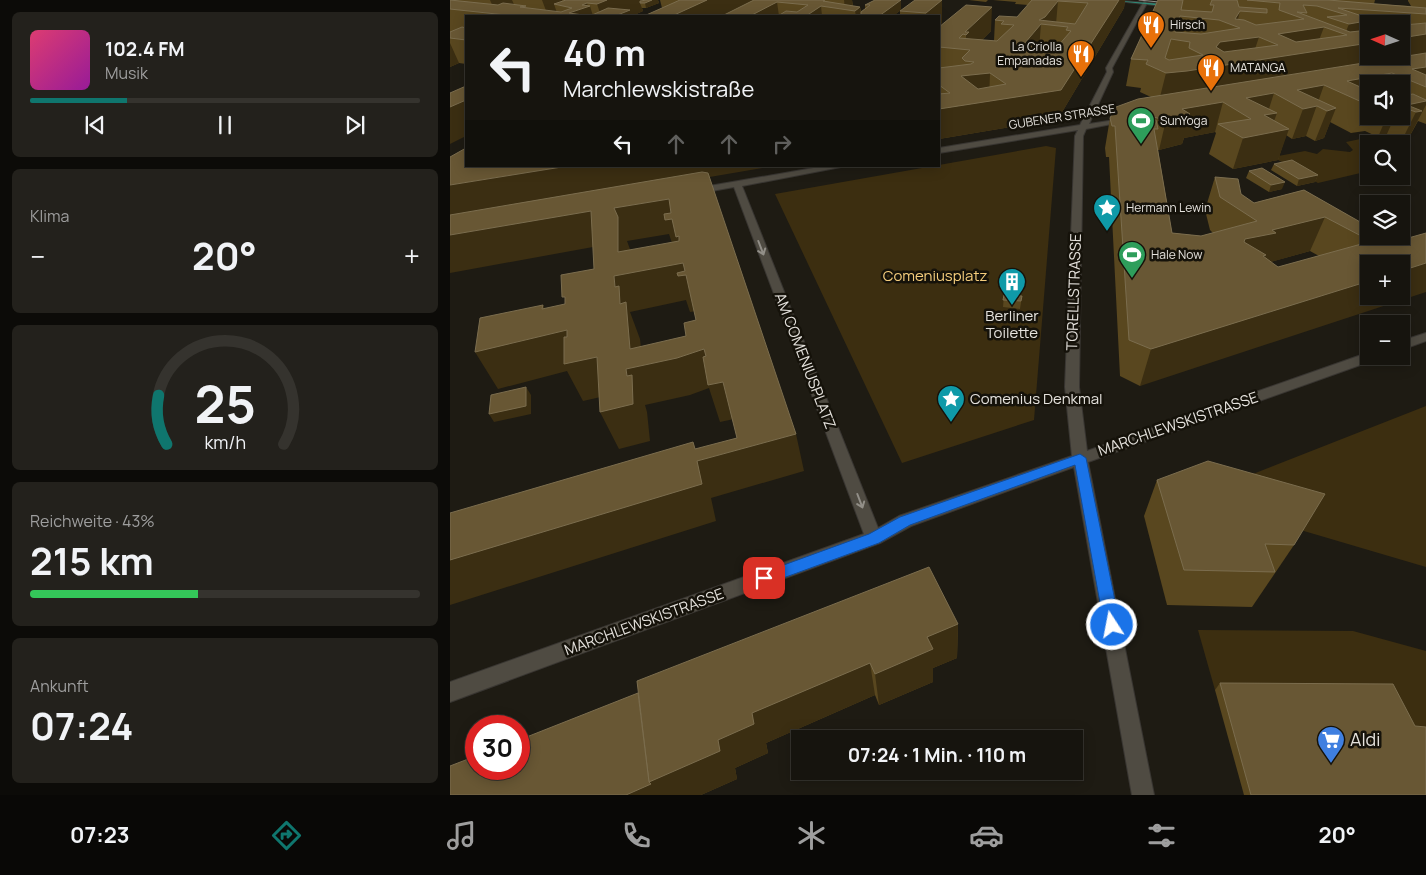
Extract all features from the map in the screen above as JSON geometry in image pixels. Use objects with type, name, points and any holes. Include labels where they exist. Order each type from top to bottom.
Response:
[{"type":"main road","points":[[1111,0],[1178,6]]},
{"type":"street","name":"TORELLSTRASSE","points":[[1144,3],[1109,68],[1110,72],[1079,136],[1072,387],[1080,458],[1144,795]]},
{"type":"street","name":"GUBENER STRASSE","points":[[940,150],[1137,118]]},
{"type":"street","points":[[681,194],[836,167]]},
{"type":"street","name":"AM COMENIUSPLATZ","points":[[737,184],[874,538]]},
{"type":"street","points":[[1410,343],[1426,337]]},
{"type":"street","name":"MARCHLEWSKISTRASSE","points":[[450,692],[874,538],[905,521],[1360,360]]},
{"type":"green space","points":[[1360,139],[1360,173],[1318,183],[1273,157],[1305,151],[1317,154],[1323,149],[1350,152],[1353,150],[1346,142]]},
{"type":"green space","name":"Comeniusplatz","points":[[1046,146],[1056,148],[1034,420],[902,463],[775,194],[927,167],[940,167],[940,165]]},
{"type":"green space","points":[[1426,406],[1426,567],[1192,498]]},
{"type":"green space","points":[[1198,630],[1353,631],[1426,651],[1426,733],[1215,690]]},
{"type":"building","points":[[450,0],[498,5],[503,3],[561,12],[572,8],[554,4],[566,0],[607,0],[597,4],[587,3],[582,5],[590,6],[569,13],[583,15],[506,15],[450,9]]},
{"type":"building","points":[[652,0],[640,3],[640,1]]},
{"type":"building","points":[[680,0],[707,0],[674,15],[646,15]]},
{"type":"building","points":[[754,0],[825,0],[823,1],[860,7],[855,11],[821,6],[808,15],[780,15],[786,11],[797,12],[808,5],[777,2],[752,15],[724,15]]},
{"type":"building","points":[[875,0],[901,0],[880,15],[861,15],[861,12],[870,5],[865,5]]},
{"type":"building","points":[[915,0],[942,0],[926,13],[900,11]]},
{"type":"building","points":[[1032,0],[1119,0],[1061,90],[940,109],[940,94],[950,93],[940,86],[940,68],[974,62],[965,61],[962,58],[970,50],[940,47],[940,26],[966,5],[992,7],[965,32],[969,32],[966,35],[963,34],[959,38],[997,41],[1014,25],[1001,24],[1004,21],[995,20],[999,16],[1017,17]],"holes":[[[1058,1],[1088,3],[1075,24],[1039,20],[1045,17]],[[1041,24],[1068,27],[1066,30],[1071,31],[1057,47],[1024,44]],[[990,73],[1006,84],[978,89],[961,76]]]},
{"type":"building","points":[[1158,0],[1183,0],[1181,10],[1212,12],[1214,5],[1210,5],[1212,0],[1237,0],[1239,7],[1267,9],[1267,13],[1240,11],[1235,19],[1244,20],[1256,25],[1304,19],[1279,10],[1280,3],[1247,0],[1328,0],[1426,8],[1426,14],[1338,8],[1360,15],[1360,22],[1349,24],[1327,17],[1347,15],[1317,6],[1303,5],[1307,13],[1297,12],[1350,32],[1360,31],[1360,44],[1166,73],[1146,64],[1148,60],[1131,59]],"holes":[[[1180,16],[1219,20],[1240,28],[1201,34],[1175,32]],[[1324,27],[1347,35],[1296,42],[1278,34]],[[1259,37],[1278,45],[1224,52],[1216,47],[1220,42]],[[1171,39],[1190,42],[1189,48],[1203,55],[1169,60],[1165,58]]]},
{"type":"building","points":[[608,8],[630,10],[618,15],[592,15]]},
{"type":"building","points":[[1426,23],[1426,34],[1410,37],[1410,24]]},
{"type":"building","points":[[462,27],[465,28],[465,40],[450,38],[450,32]]},
{"type":"building","points":[[1426,53],[1426,67],[1412,69],[1426,75],[1426,87],[1410,80],[1410,75],[1392,73],[1360,75],[1360,79],[1347,81],[1360,87],[1360,101],[1324,85],[1297,90],[1336,108],[1327,111],[1317,106],[1303,109],[1274,93],[1246,98],[1277,113],[1264,115],[1289,129],[1243,138],[1218,124],[1251,119],[1223,102],[1182,109],[1190,114],[1166,120],[1153,117],[1153,120],[1156,120],[1158,129],[1154,129],[1172,233],[1201,236],[1257,221],[1220,197],[1215,177],[1238,179],[1241,194],[1254,203],[1304,190],[1360,222],[1360,235],[1325,217],[1272,230],[1276,233],[1245,239],[1244,242],[1266,255],[1263,256],[1278,267],[1360,244],[1410,245],[1410,238],[1426,233],[1426,263],[1410,268],[1410,255],[1360,255],[1360,284],[1151,349],[1129,340],[1115,126],[1112,126],[1110,118],[1116,107],[1138,99],[1360,64],[1410,65],[1410,56]]},
{"type":"building","points":[[465,86],[465,100],[450,107],[450,93]]},
{"type":"building","points":[[1410,94],[1413,94],[1426,101],[1410,104]]},
{"type":"building","points":[[1410,106],[1422,111],[1410,110]]},
{"type":"building","points":[[465,149],[465,167],[562,167],[450,185],[450,157]]},
{"type":"building","points":[[1292,160],[1318,175],[1299,179],[1274,164]]},
{"type":"building","points":[[1262,168],[1285,182],[1271,185],[1249,171]]},
{"type":"building","points":[[702,172],[708,173],[796,434],[697,461],[702,484],[450,560],[450,513],[693,442],[695,449],[737,438],[723,382],[708,385],[703,357],[706,356],[704,349],[677,358],[626,369],[627,376],[632,375],[633,404],[600,412],[597,357],[564,364],[564,337],[567,337],[567,330],[475,352],[480,318],[543,305],[542,309],[565,304],[565,297],[562,297],[561,275],[594,269],[591,211],[450,235],[450,215]],"holes":[[[669,199],[671,213],[664,214],[665,220],[672,219],[676,237],[679,236],[679,241],[618,252],[618,217],[614,208]],[[683,263],[685,271],[677,273],[678,276],[686,275],[696,320],[684,323],[686,336],[630,349],[626,302],[620,304],[619,286],[615,287],[614,276]]]},
{"type":"building","points":[[1004,295],[1022,296],[1021,301],[1003,300]]},
{"type":"building","points":[[526,387],[526,406],[489,414],[491,395]]},
{"type":"building","points":[[1208,461],[1325,494],[1294,545],[1265,544],[1275,572],[1184,570],[1157,480]]},
{"type":"building","points":[[929,567],[958,624],[927,637],[933,649],[875,674],[870,663],[752,713],[754,724],[718,740],[720,751],[649,782],[637,681]]},
{"type":"building","name":"Aldi","points":[[1220,683],[1393,684],[1415,726],[1426,727],[1426,795],[1251,795]]},
{"type":"building","points":[[638,693],[649,782],[651,784],[626,795],[450,795],[450,766],[465,760],[465,780],[530,780],[530,736]]},
{"type":"tram line","points":[[1139,0],[1169,3]]},
{"type":"place","name":"Hirsch","points":[[1151,49]]},
{"type":"place","name":"La Criolla Empanadas","points":[[1081,78]]},
{"type":"place","name":"MATANGA","points":[[1211,92]]},
{"type":"place","name":"SunYoga","points":[[1141,145]]},
{"type":"place","name":"Hermann Lewin","points":[[1107,232]]},
{"type":"place","name":"Hale Now","points":[[1132,279]]},
{"type":"place","name":"Berliner Toilette","points":[[1012,306]]},
{"type":"place","name":"Comenius Denkmal","points":[[951,423]]},
{"type":"place","name":"Aldi","points":[[1331,764]]},
{"type":"route","points":[[764,578],[874,538],[905,521],[1080,458],[1112,625]]}]
